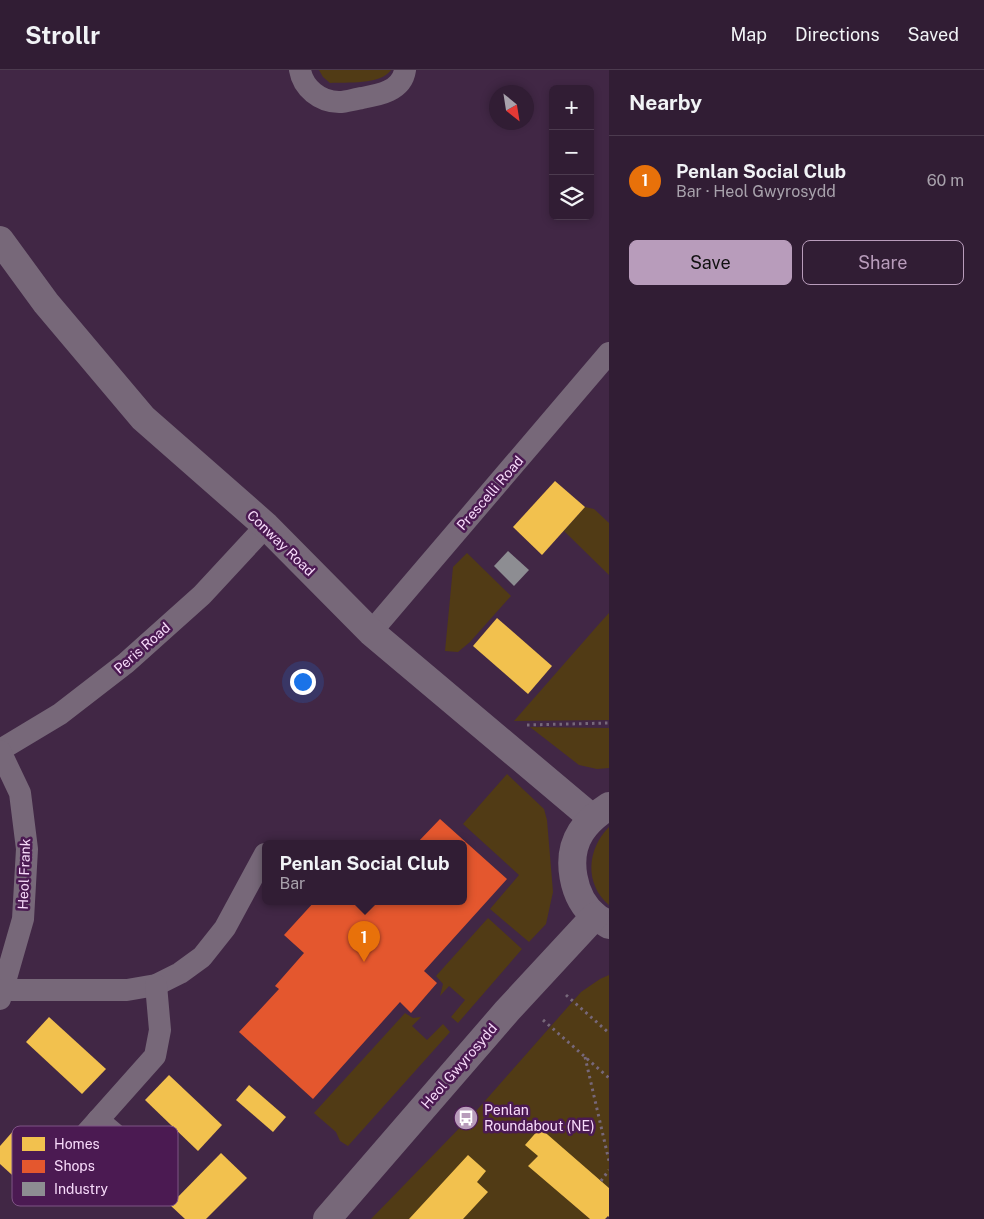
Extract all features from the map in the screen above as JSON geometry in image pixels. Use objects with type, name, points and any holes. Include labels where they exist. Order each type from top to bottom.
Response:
[{"type":"street","points":[[300,70],[301,77],[316,96],[339,102],[383,94],[398,85],[405,70]]},
{"type":"street","name":"Conway Road","points":[[0,240],[46,302],[143,418],[266,526],[371,632],[600,812]]},
{"type":"street","name":"Prescelli Road","points":[[371,632],[609,353]]},
{"type":"street","name":"Peris Road","points":[[0,750],[60,714],[126,663],[202,595],[266,526]]},
{"type":"street","name":"Heol Frank","points":[[0,750],[20,794],[27,849],[23,919],[2,994]]},
{"type":"street","points":[[600,812],[580,834],[573,855],[573,878],[581,899],[602,921]]},
{"type":"street","points":[[2,994],[127,990],[156,985],[180,973],[202,957],[225,928],[262,860]]},
{"type":"street","name":"Heol Gwyrosydd","points":[[327,1219],[507,1011],[602,921]]},
{"type":"street","points":[[93,1126],[155,1056],[160,1030],[156,985]]},
{"type":"street","points":[[98,1120],[105,1126]]},
{"type":"path","points":[[526,725],[609,723]]},
{"type":"path","points":[[566,995],[609,1033]]},
{"type":"path","points":[[543,1020],[609,1078]]},
{"type":"path","points":[[585,1057],[609,1161]]},
{"type":"path","points":[[601,1181],[609,1170]]},
{"type":"shaded area","points":[[319,70],[391,70],[386,75],[372,80],[330,83]]},
{"type":"shaded area","points":[[585,507],[594,509],[609,523],[609,575],[564,531]]},
{"type":"shaded area","points":[[467,553],[511,596],[470,642],[458,652],[445,651],[453,567]]},
{"type":"shaded area","points":[[609,613],[609,720],[514,721],[599,624]]},
{"type":"shaded area","points":[[530,727],[609,728],[609,768],[597,769],[579,765]]},
{"type":"shaded area","points":[[507,774],[544,809],[547,820],[553,892],[546,924],[529,942],[490,909],[519,875],[463,824]]},
{"type":"shaded area","points":[[609,827],[609,905],[595,887],[591,866],[596,846]]},
{"type":"shaded area","points":[[488,918],[522,949],[458,1023],[451,1017],[465,1000],[449,986],[440,996],[443,984],[436,976]]},
{"type":"shaded area","points":[[609,975],[609,1188],[540,1129],[538,1156],[529,1166],[590,1219],[371,1219],[477,1110],[581,992]]},
{"type":"shaded area","points":[[405,1013],[413,1018],[421,1017],[412,1026],[427,1040],[443,1024],[450,1032],[348,1146],[340,1141],[336,1132],[314,1113]]},
{"type":"building: Homes","points":[[555,481],[585,507],[542,555],[513,527]]},
{"type":"building: Homes","points":[[497,618],[552,666],[528,694],[473,646]]},
{"type":"building: Homes","points":[[49,1017],[106,1069],[82,1094],[26,1042]]},
{"type":"building: Homes","points":[[169,1075],[222,1125],[198,1151],[178,1132],[178,1126],[172,1126],[145,1100]]},
{"type":"building: Homes","points":[[249,1085],[286,1117],[273,1132],[236,1100]]},
{"type":"building: Homes","points":[[540,1128],[609,1188],[609,1217],[605,1219],[590,1219],[528,1166],[538,1156],[525,1145]]},
{"type":"building: Homes","points":[[12,1132],[12,1175],[0,1164],[0,1146]]},
{"type":"building: Homes","points":[[221,1153],[247,1178],[206,1219],[185,1219],[171,1206],[178,1206],[178,1197]]},
{"type":"building: Homes","points":[[468,1155],[486,1171],[477,1182],[488,1192],[463,1219],[409,1219]]},
{"type":"building: Shops","points":[[440,819],[463,840],[420,840]]},
{"type":"building: Shops","points":[[467,843],[507,879],[424,971],[437,983],[411,1013],[400,1002],[313,1099],[239,1032],[279,989],[275,986],[304,953],[284,935],[311,905],[467,905]]},
{"type":"building: Industry","points":[[508,551],[529,570],[514,586],[494,566]]},
{"type":"place","name":"Penlan Social Club","points":[[364,962]]},
{"type":"place","name":"Penlan Roundabout (NE)","points":[[466,1118]]}]
